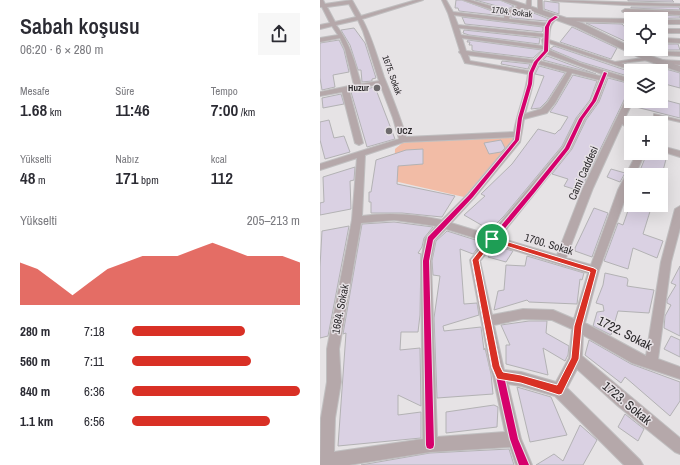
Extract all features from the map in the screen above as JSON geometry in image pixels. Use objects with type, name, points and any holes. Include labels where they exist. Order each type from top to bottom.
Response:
[{"type":"street","points":[[321,0],[322,6],[342,36],[348,49],[358,86]]},
{"type":"street","points":[[320,27],[360,18],[421,0]]},
{"type":"street","points":[[444,0],[451,13],[462,52],[467,62],[531,73]]},
{"type":"street","points":[[465,0],[508,13]]},
{"type":"street","points":[[505,0],[526,4],[624,45]]},
{"type":"street","points":[[540,0],[541,11]]},
{"type":"street","points":[[553,0],[680,5]]},
{"type":"street","points":[[322,6],[351,1]]},
{"type":"street","name":"1675. Sokak","points":[[351,1],[366,31],[382,82],[397,118],[403,140]]},
{"type":"street","points":[[622,2],[626,11],[680,13]]},
{"type":"street","points":[[505,31],[505,20],[508,13],[526,4]]},
{"type":"street","name":"1704. Sokak","points":[[451,13],[548,25]]},
{"type":"street","points":[[430,445],[426,261],[430,238],[472,196],[517,140],[520,118],[530,84],[531,73],[546,43],[548,25],[550,21],[561,19],[624,23]]},
{"type":"street","points":[[668,22],[680,22]]},
{"type":"street","points":[[455,26],[505,31],[624,66]]},
{"type":"street","points":[[668,31],[680,31]]},
{"type":"street","points":[[320,40],[342,36]]},
{"type":"street","points":[[458,36],[546,43],[604,76]]},
{"type":"street","points":[[668,40],[680,41]]},
{"type":"street","points":[[462,52],[536,62],[570,72],[624,80]]},
{"type":"street","points":[[668,54],[680,54]]},
{"type":"street","points":[[606,61],[622,62],[636,56]]},
{"type":"street","points":[[649,56],[680,69]]},
{"type":"street","points":[[660,62],[680,63]]},
{"type":"street","points":[[520,118],[544,111],[552,103],[570,72]]},
{"type":"street","points":[[524,465],[514,440],[500,376],[496,367],[475,260],[534,191],[567,148],[582,119],[594,101],[604,76]]},
{"type":"street","points":[[320,92],[382,82]]},
{"type":"street","points":[[345,89],[360,148]]},
{"type":"street","name":"Cami Caddesi","points":[[560,260],[588,188],[626,108]]},
{"type":"street","points":[[621,119],[624,122]]},
{"type":"street","points":[[320,167],[360,148],[403,140],[518,134]]},
{"type":"street","name":"1684. Sokak","points":[[326,463],[328,418],[334,382],[333,349],[357,220],[360,148]]},
{"type":"street","points":[[668,150],[680,154]]},
{"type":"street","points":[[559,390],[575,359],[578,326],[594,270],[623,190],[638,160]]},
{"type":"street","points":[[651,363],[666,262],[680,209]]},
{"type":"street","name":"1700. Sokak","points":[[357,220],[375,217],[410,217],[443,224],[594,270]]},
{"type":"street","name":"1722. Sokak","points":[[487,321],[523,314],[553,315],[578,326],[637,359],[680,373]]},
{"type":"street","name":"1723. Sokak","points":[[575,359],[623,401],[680,447]]},
{"type":"street","points":[[500,376],[521,379],[559,390],[635,465]]},
{"type":"street","points":[[326,463],[430,445],[514,440]]},
{"type":"lane","points":[[655,115],[680,121]]},
{"type":"shaded area","points":[[515,133],[513,140],[464,197],[394,181],[395,149],[407,139]]},
{"type":"building","points":[[456,0],[462,0],[503,16],[459,11],[458,8],[455,8]]},
{"type":"building","points":[[475,0],[500,0],[514,6],[508,9]]},
{"type":"building","points":[[672,0],[674,2],[628,1]]},
{"type":"building","points":[[544,1],[559,3],[559,14],[544,9]]},
{"type":"building","points":[[679,7],[680,10],[631,8]]},
{"type":"building","points":[[523,9],[549,19],[546,21],[511,18],[511,15]]},
{"type":"building","points":[[668,15],[680,16],[680,18],[668,18]]},
{"type":"building","points":[[462,17],[543,27],[543,30],[542,32],[465,24]]},
{"type":"building","points":[[586,23],[622,24],[624,26],[624,41]]},
{"type":"building","points":[[572,27],[617,48],[611,59],[560,42]]},
{"type":"building","points":[[354,28],[365,43],[376,78],[372,79],[372,81],[362,82],[361,70],[358,70],[350,45],[341,30]]},
{"type":"building","points":[[464,30],[540,38],[539,44],[469,35],[463,33]]},
{"type":"building","points":[[339,40],[344,50],[349,72],[333,75],[335,87],[322,90],[320,78],[320,43]]},
{"type":"building","points":[[468,40],[542,50],[533,58],[474,51],[472,50],[472,45],[469,45],[470,42],[467,42]]},
{"type":"building","points":[[668,44],[678,44],[680,50],[668,50]]},
{"type":"building","points":[[554,46],[624,70],[624,75],[581,62],[550,49]]},
{"type":"building","points":[[547,56],[596,74],[543,60]]},
{"type":"building","points":[[502,61],[530,64],[528,69],[501,64]]},
{"type":"building","points":[[539,66],[565,73],[547,101],[540,108],[531,109],[544,76],[535,74]]},
{"type":"building","points":[[668,70],[680,73],[680,88],[668,85]]},
{"type":"building","points":[[573,75],[597,81],[590,100],[576,118],[562,146],[504,216],[490,230],[464,215],[485,196],[481,194],[512,164],[538,129],[555,134],[560,130],[568,117],[550,112]]},
{"type":"building","points":[[608,78],[624,82],[624,100],[580,191],[564,186],[568,179],[552,174],[572,149],[586,120],[599,102]]},
{"type":"building","points":[[375,87],[395,139],[367,147],[351,92]]},
{"type":"building","points":[[341,94],[344,104],[323,108],[322,98]]},
{"type":"building","points":[[668,101],[680,104],[680,118],[640,108],[668,108]]},
{"type":"building","points":[[329,120],[334,138],[344,136],[350,152],[325,159],[320,140],[320,122]]},
{"type":"building","points":[[501,140],[505,148],[501,152],[489,154],[484,143]]},
{"type":"building","points":[[423,149],[423,164],[398,166],[397,184],[455,196],[442,217],[402,213],[371,213],[369,192],[371,192],[376,160],[406,150]]},
{"type":"building","points":[[644,160],[666,160],[664,168],[641,168]]},
{"type":"building","points":[[355,167],[354,180],[350,181],[351,209],[320,215],[320,203],[324,202],[323,177]]},
{"type":"building","points":[[611,169],[624,173],[620,182],[607,177]]},
{"type":"building","points":[[594,208],[608,213],[592,257],[575,251],[575,248]]},
{"type":"building","points":[[628,212],[650,212],[643,234],[663,241],[657,258],[633,248],[628,269],[604,261],[618,223],[623,225]]},
{"type":"building","points":[[394,222],[433,227],[424,238],[422,247],[418,253],[421,254],[420,315],[418,332],[401,332],[400,350],[420,348],[421,406],[398,395],[398,415],[421,412],[421,438],[338,446],[346,333],[343,334],[362,224]]},
{"type":"building","points":[[349,226],[328,336],[320,338],[320,267],[322,231]]},
{"type":"building","points":[[447,231],[482,242],[473,254],[460,249],[464,304],[477,303],[479,315],[443,326],[444,331],[481,327],[484,350],[485,348],[491,374],[493,394],[437,398],[434,318],[440,276],[433,275],[432,261],[436,241]]},
{"type":"building","points":[[495,246],[513,251],[506,262],[488,257]]},
{"type":"building","points":[[527,256],[584,273],[582,280],[580,279],[577,304],[529,302],[527,300],[494,310],[498,291],[504,290],[506,265],[525,266]]},
{"type":"building","points":[[680,266],[680,336],[664,328],[665,316],[671,305],[667,303],[667,300],[676,285],[671,283]]},
{"type":"building","points":[[605,273],[627,278],[627,286],[654,290],[649,313],[618,311],[611,335],[593,326],[597,312],[604,311],[603,305],[596,303],[603,285]]},
{"type":"building","points":[[529,321],[547,321],[546,333],[569,346],[568,355],[565,361],[543,348],[548,375],[506,364],[506,345],[510,345],[501,325]]},
{"type":"building","points":[[671,336],[680,340],[680,357],[664,349]]},
{"type":"building","points":[[589,340],[631,364],[680,382],[680,401],[670,416],[625,377],[621,383],[585,355]]},
{"type":"building","points":[[517,387],[551,397],[567,435],[530,442]]},
{"type":"building","points":[[494,405],[498,407],[497,427],[446,433],[446,412]]},
{"type":"building","points":[[625,414],[644,429],[638,441],[618,427]]},
{"type":"building","points":[[580,425],[597,440],[583,465],[536,465],[554,454],[563,461]]},
{"type":"building","points":[[509,449],[514,465],[361,465],[430,453]]},
{"type":"cycle path","points":[[430,445],[426,261],[430,239],[471,196],[517,140],[520,118],[530,84],[531,73],[536,62],[546,51],[547,27],[550,21],[556,17]]},
{"type":"cycle path","points":[[524,465],[514,439],[500,376],[496,367],[475,260],[567,148],[581,119],[594,101],[605,73]]},
{"type":"place","name":"Huzur","points":[[377,88]]},
{"type":"place","name":"UCZ","points":[[389,131]]},
{"type":"route","points":[[492,239],[594,270],[578,326],[575,359],[559,390],[521,379],[500,376],[496,367],[475,260],[492,239]]}]
